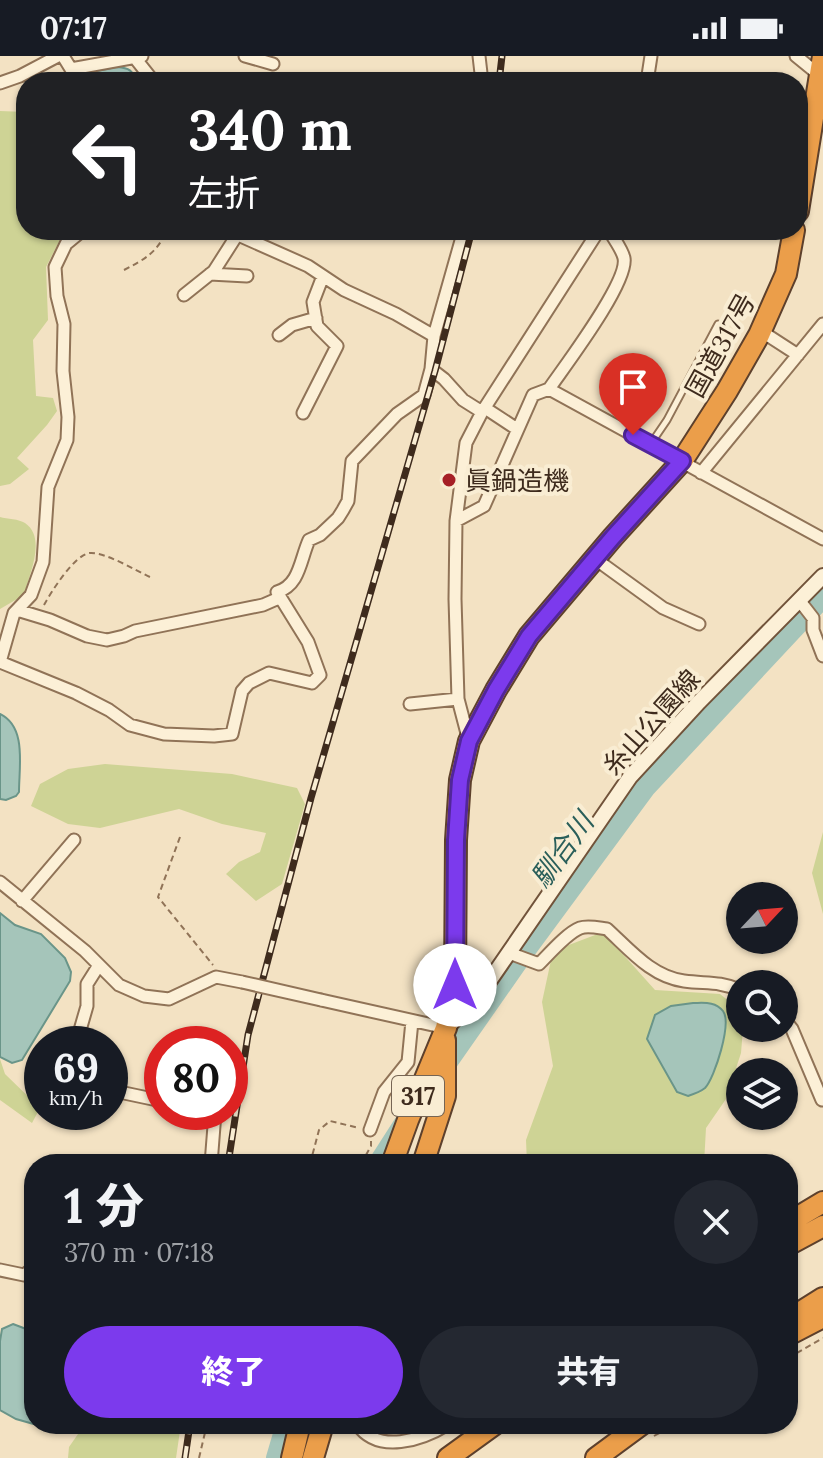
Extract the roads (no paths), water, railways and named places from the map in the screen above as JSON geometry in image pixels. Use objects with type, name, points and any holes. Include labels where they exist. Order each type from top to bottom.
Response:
[{"type":"highway","points":[[808,152],[822,70]]},
{"type":"highway","name":"国道317号","points":[[396,1154],[446,1028],[455,985],[456,840],[460,780],[469,741],[529,636],[594,558],[682,461],[761,331],[786,274],[792,240]]},
{"type":"highway","name":"国道317号","points":[[426,1154],[445,1096],[446,1028]]},
{"type":"highway","points":[[798,1217],[823,1202]]},
{"type":"highway","points":[[798,1240],[823,1226]]},
{"type":"highway","points":[[798,1314],[823,1298]]},
{"type":"highway","points":[[798,1325],[823,1308]]},
{"type":"highway","points":[[798,1328],[823,1317]]},
{"type":"highway","points":[[292,1458],[298,1434]]},
{"type":"highway","points":[[313,1458],[320,1434]]},
{"type":"highway","points":[[436,1458],[468,1434]]},
{"type":"highway","points":[[448,1458],[481,1434]]},
{"type":"highway","points":[[596,1458],[641,1434]]},
{"type":"main road","name":"糸山公園線","points":[[446,1028],[479,996],[630,777],[823,576]]},
{"type":"street","points":[[28,72],[60,56],[71,69],[138,57]]},
{"type":"street","points":[[245,56],[273,64]]},
{"type":"street","points":[[796,56],[822,70]]},
{"type":"street","points":[[71,240],[55,267],[57,296],[64,324],[67,440],[48,487],[43,562],[31,595],[14,613],[0,662],[76,693],[130,725],[164,734],[214,736],[232,734],[242,691],[249,683],[269,673],[312,683],[320,675],[308,642],[277,592],[288,589],[297,577],[309,540],[320,535],[343,510],[348,501],[352,461],[397,414],[424,395],[431,369],[434,336],[461,240]]},
{"type":"street","points":[[184,295],[214,271],[228,240]]},
{"type":"street","points":[[250,240],[308,266],[344,290],[434,336]]},
{"type":"street","points":[[469,741],[458,699],[455,599],[456,521],[466,443],[483,410],[593,240]]},
{"type":"street","points":[[456,521],[484,506],[533,395],[549,389],[585,338],[623,272],[624,258],[614,240]]},
{"type":"street","points":[[210,274],[247,276]]},
{"type":"street","points":[[303,413],[337,346],[317,326],[313,302],[323,276]]},
{"type":"street","points":[[279,335],[292,325],[316,318]]},
{"type":"street","points":[[701,473],[823,324]]},
{"type":"street","points":[[761,331],[798,355]]},
{"type":"street","points":[[431,369],[463,400],[517,429]]},
{"type":"street","points":[[549,389],[823,539]]},
{"type":"street","points":[[594,558],[663,608],[699,624]]},
{"type":"street","points":[[17,610],[87,636],[107,640],[135,631],[263,605],[279,598]]},
{"type":"street","points":[[799,600],[813,618],[813,630],[823,656]]},
{"type":"street","points":[[410,704],[458,699]]},
{"type":"street","points":[[22,901],[74,840]]},
{"type":"street","points":[[0,882],[85,951],[119,985],[144,996],[169,999],[216,977],[446,1028]]},
{"type":"street","points":[[509,953],[539,964],[580,928],[597,927],[607,929],[653,971],[681,981],[726,984]]},
{"type":"street","points":[[81,1026],[87,1006],[87,984],[99,965]]},
{"type":"street","points":[[370,1130],[384,1092],[408,1062],[412,1021]]},
{"type":"street","points":[[797,1042],[822,1100]]},
{"type":"street","points":[[212,1154],[214,1130]]},
{"type":"street","points":[[0,1270],[24,1275]]},
{"type":"street","points":[[367,1434],[396,1442],[412,1441],[427,1434]]},
{"type":"lane","points":[[650,445],[667,420],[718,324]]},
{"type":"water","points":[[117,67],[131,72],[91,72]]},
{"type":"water","points":[[0,714],[14,728],[20,748],[19,792],[6,800],[0,799]]},
{"type":"water","points":[[0,913],[15,925],[41,934],[65,958],[71,972],[70,981],[43,1026],[24,1026],[22,1060],[12,1063],[0,1057]]},
{"type":"water","points":[[709,1003],[720,1008],[725,1017],[725,1027],[721,1050],[709,1082],[705,1088],[688,1096],[677,1092],[647,1039],[655,1015],[671,1006]]},
{"type":"water","points":[[13,1324],[24,1328],[24,1421],[0,1410],[2,1329]]},
{"type":"waterway","name":"馴合川","points":[[439,1073],[645,787],[823,596]]},
{"type":"waterway","name":"馴合川","points":[[385,1154],[404,1125]]},
{"type":"waterway","name":"馴合川","points":[[277,1458],[284,1434]]},
{"type":"railway","points":[[500,72],[502,56]]},
{"type":"railway","points":[[230,1154],[248,1035],[311,798],[435,371],[469,240]]},
{"type":"railway","points":[[185,1458],[189,1434]]},
{"type":"place","name":"眞鍋造機","points":[[449,480]]}]
